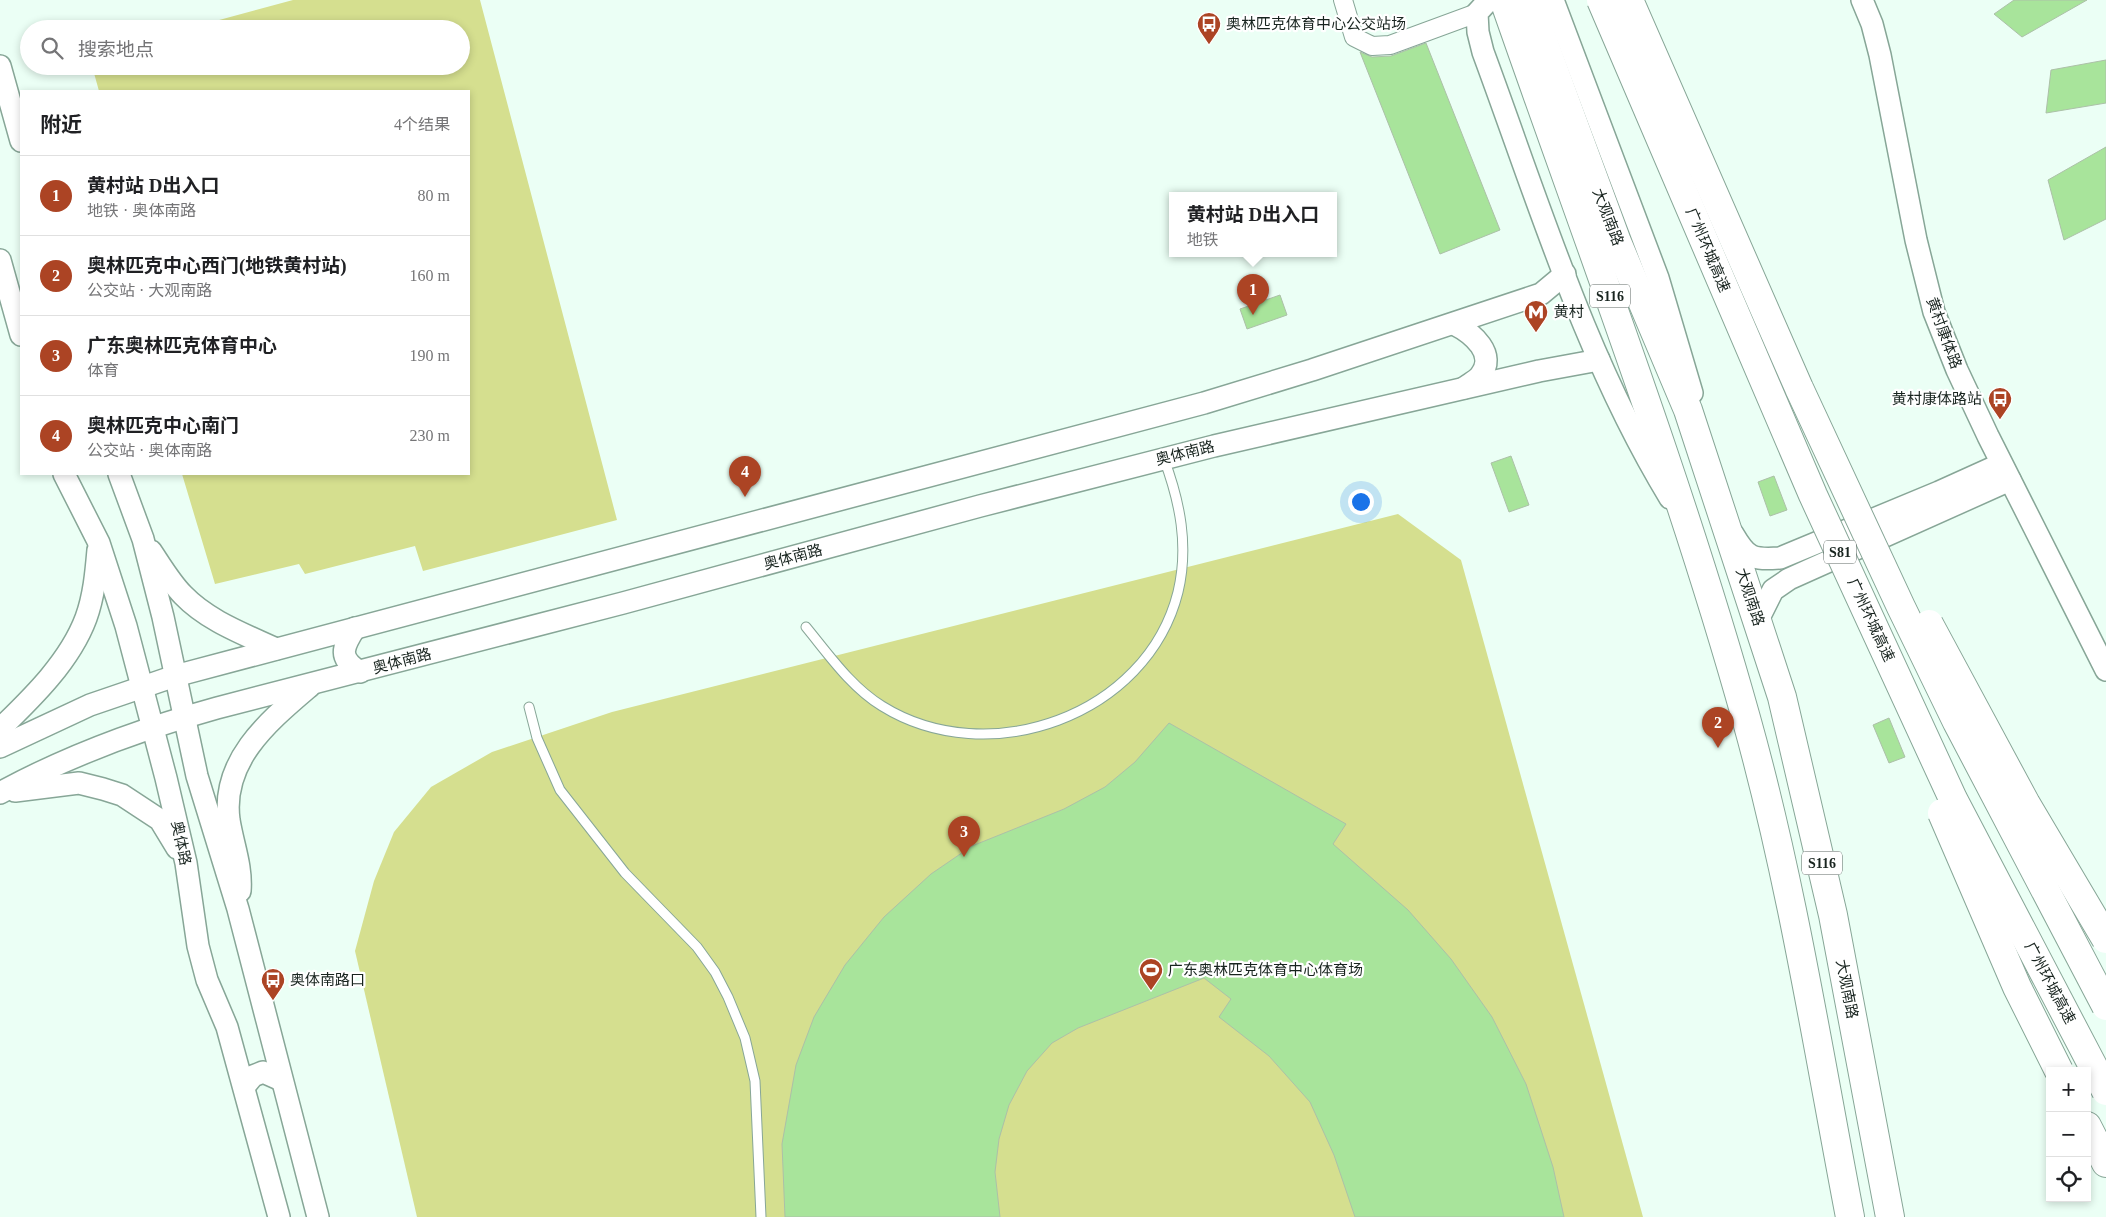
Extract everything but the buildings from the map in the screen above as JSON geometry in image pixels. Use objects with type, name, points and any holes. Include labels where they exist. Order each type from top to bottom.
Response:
[{"type":"main road","name":"大观南路","points":[[1504,0],[1535,54],[1688,410],[1758,620],[1782,697],[1815,832],[1890,1217]]},
{"type":"main road","name":"大观南路","points":[[1528,0],[1535,54],[1592,245],[1692,535],[1770,809],[1850,1217]]},
{"type":"main road","name":"广州环城高速","points":[[1601,0],[1813,495],[1953,799],[2106,1091]]},
{"type":"main road","name":"广州环城高速","points":[[1630,0],[1799,388],[1901,607],[1957,722],[2106,1006]]},
{"type":"main road","points":[[1630,0],[1906,578],[2026,804],[2106,939]]},
{"type":"main road","points":[[1622,49],[1770,424],[2017,987],[2058,1067]]},
{"type":"main road","points":[[2091,1134],[2106,1163]]},
{"type":"street","points":[[1343,0],[1354,37],[1372,46],[1390,46],[1479,4],[1478,32],[1483,52],[1565,274],[1599,360],[1659,480],[1692,535]]},
{"type":"street","points":[[1553,0],[1658,278],[1703,429],[1723,516],[1742,550],[1750,557],[1762,559],[1780,558],[1939,492],[2006,472]]},
{"type":"street","name":"黄村康体路","points":[[1862,0],[1872,24],[1878,47],[1916,240],[1934,312],[1957,370],[2006,472],[2106,670]]},
{"type":"street","points":[[0,66],[20,137]]},
{"type":"street","points":[[0,260],[15,318]]},
{"type":"street","points":[[0,747],[90,704],[176,676],[1204,403],[1312,370],[1541,294],[1565,274]]},
{"type":"street","points":[[1454,324],[1478,340],[1485,353],[1487,363],[1480,376],[1464,388]]},
{"type":"street","name":"奥体南路","points":[[0,794],[70,757],[152,726],[184,717],[1164,459],[1464,388],[1599,360]]},
{"type":"street","points":[[1758,620],[1773,590],[1789,579],[2006,472]]},
{"type":"street","name":"奥体路","points":[[65,475],[99,543],[126,626],[186,863],[198,946],[207,980],[227,1027],[280,1217]]},
{"type":"street","points":[[119,475],[143,539],[176,676],[197,776],[238,909],[318,1217]]},
{"type":"street","points":[[143,539],[183,595],[214,619],[276,649]]},
{"type":"street","points":[[0,729],[33,696],[65,656],[77,636],[86,618],[95,586],[99,543]]},
{"type":"street","points":[[355,628],[346,642],[344,651],[349,665],[360,672]]},
{"type":"street","points":[[238,909],[242,874],[228,803],[236,770],[245,751],[257,735],[276,715],[313,684]]},
{"type":"street","points":[[0,794],[79,783],[122,795],[160,820],[186,863]]},
{"type":"street","points":[[244,1087],[253,1076],[263,1072],[281,1080]]},
{"type":"lane","points":[[806,627],[845,675],[881,706],[916,722],[951,732],[989,735],[1033,728],[1071,715],[1106,696],[1134,672],[1153,648],[1178,592],[1183,530],[1178,497],[1164,459]]},
{"type":"lane","points":[[529,707],[537,738],[560,790],[624,874],[697,946],[715,972],[728,997],[745,1038],[754,1081],[761,1217]]},
{"type":"green space","points":[[293,0],[480,0],[617,520],[423,571],[415,546],[305,574],[299,564],[215,584],[182,475],[470,475],[470,90],[99,90],[95,75],[470,75],[470,20],[219,20]]},
{"type":"green space","points":[[1398,514],[1461,560],[1643,1217],[417,1217],[355,951],[374,881],[394,832],[431,787],[492,752],[612,712]]},
{"type":"place","name":"奥林匹克体育中心公交站场","points":[[1209,45]]},
{"type":"place","name":"黄村站 D出入口","points":[[1253,315]]},
{"type":"place","name":"黄村","points":[[1536,333]]},
{"type":"place","name":"黄村康体路站","points":[[2000,420]]},
{"type":"place","name":"奥林匹克中心南门","points":[[745,497]]},
{"type":"place","name":"奥林匹克中心西门(地铁黄村站)","points":[[1718,748]]},
{"type":"place","name":"广东奥林匹克体育中心","points":[[964,857]]},
{"type":"place","name":"广东奥林匹克体育中心体育场","points":[[1151,991]]},
{"type":"place","name":"奥体南路口","points":[[273,1001]]}]
